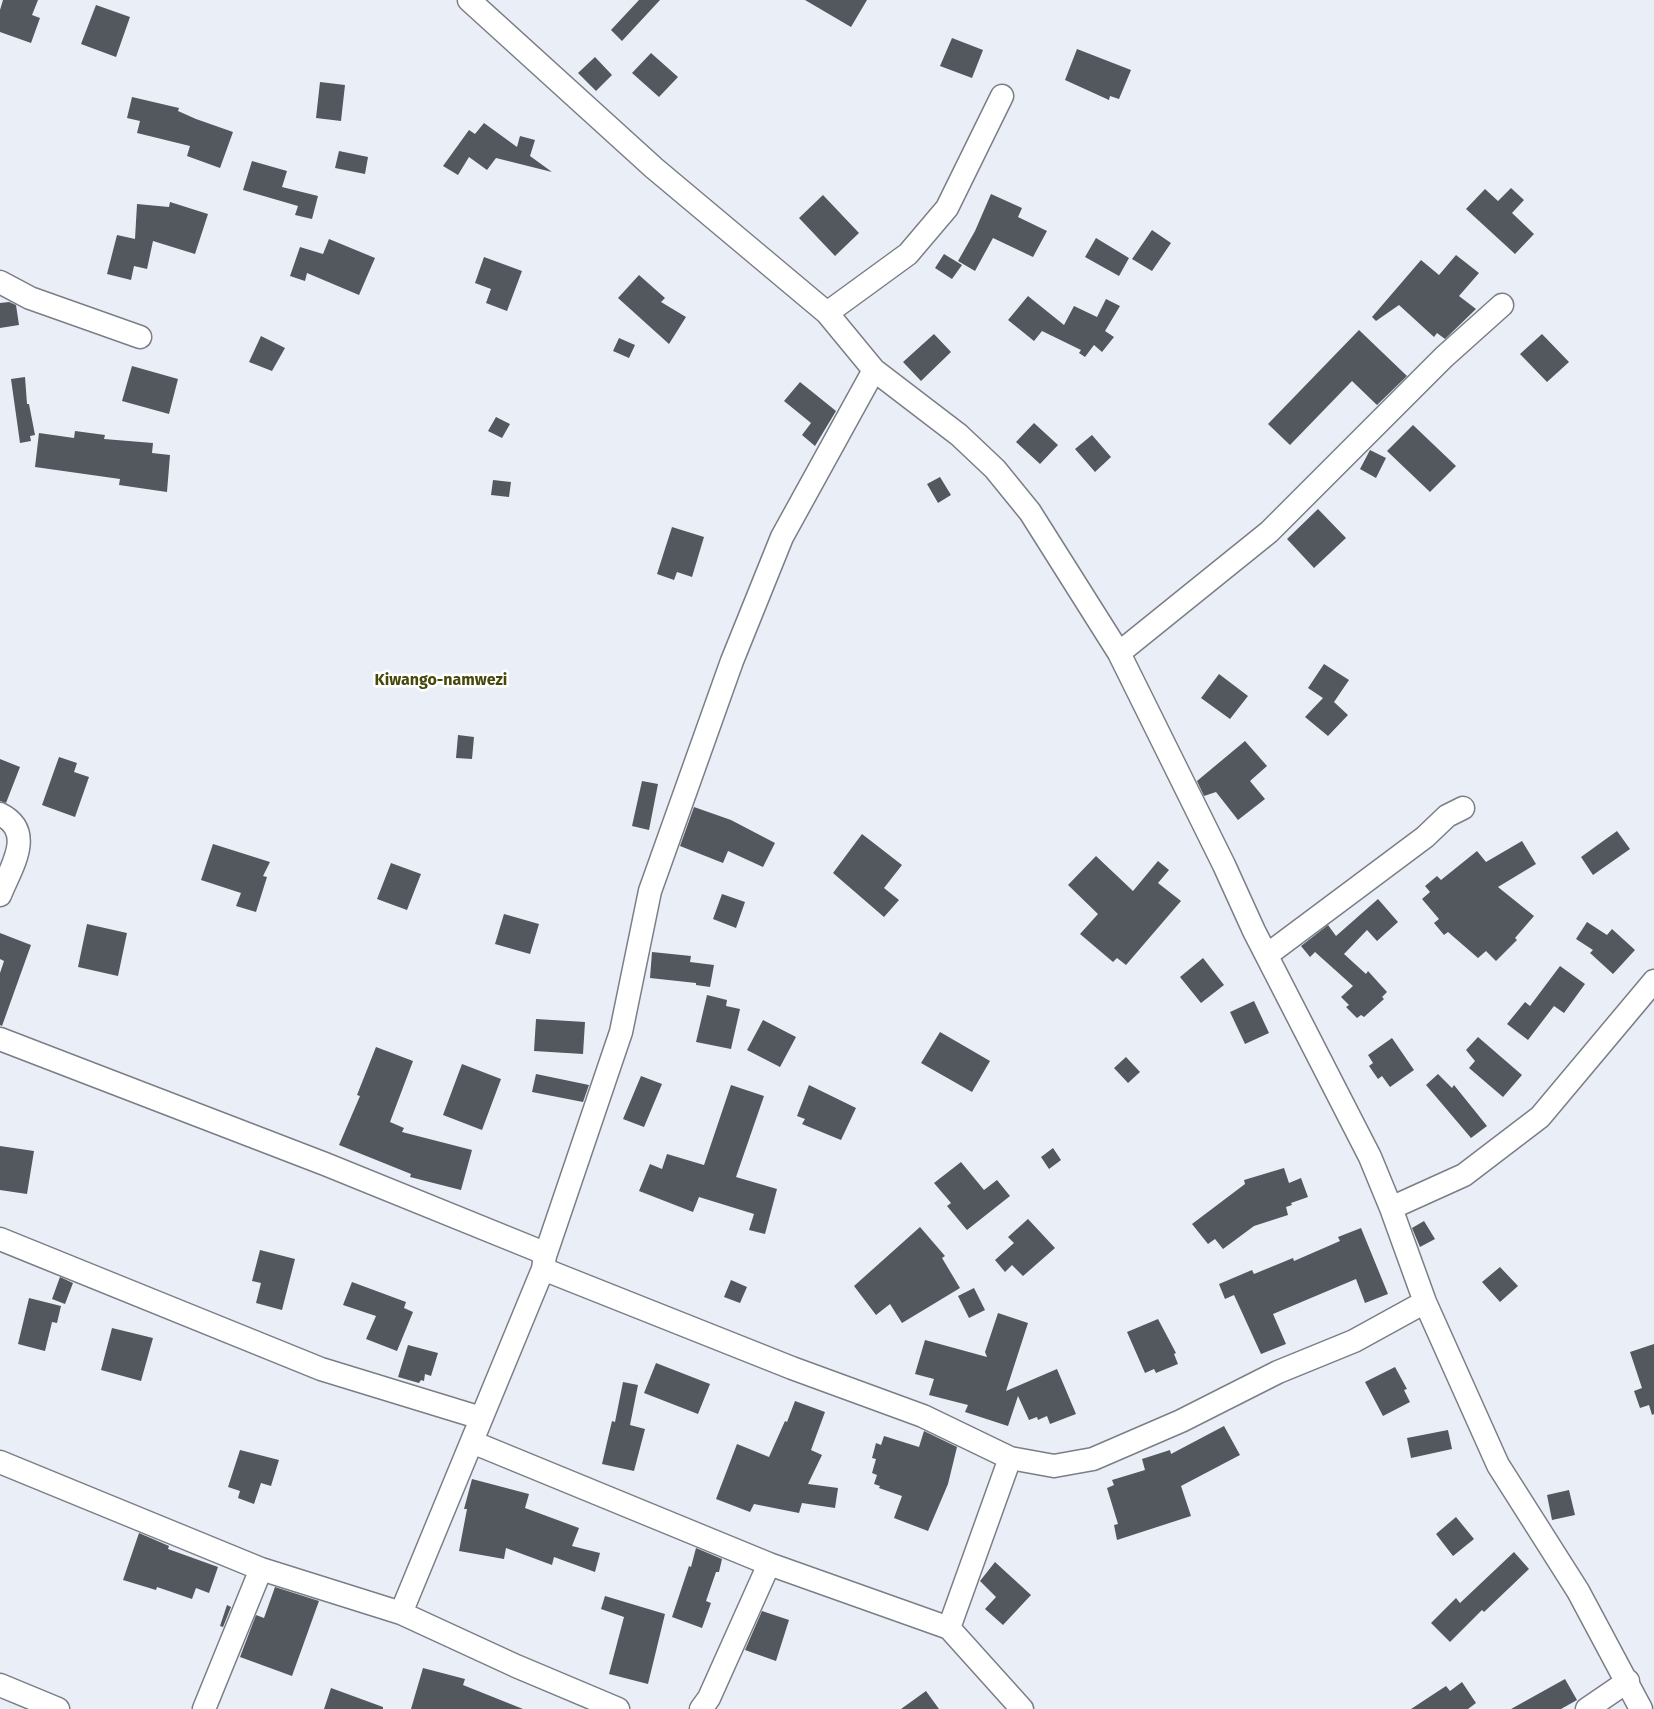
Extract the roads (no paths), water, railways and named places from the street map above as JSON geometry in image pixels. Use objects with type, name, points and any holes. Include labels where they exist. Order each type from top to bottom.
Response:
[{"type":"street","points":[[468,0],[654,168],[827,313],[865,356],[874,370],[959,435],[995,469],[1030,512],[1119,654],[1224,865],[1254,931],[1370,1157],[1391,1208],[1425,1302],[1498,1465],[1578,1591],[1628,1681],[1641,1709]]},
{"type":"street","points":[[827,313],[908,254],[947,208],[1002,96]]},
{"type":"street","points":[[0,282],[30,298],[140,337]]},
{"type":"street","points":[[1119,654],[1269,532],[1444,357],[1502,305]]},
{"type":"street","points":[[402,1614],[544,1263],[621,1032],[650,891],[732,661],[782,537],[874,370]]},
{"type":"street","points":[[1267,955],[1425,837],[1447,816],[1463,808]]},
{"type":"street","points":[[0,814],[16,826],[19,835],[19,847],[0,895]]},
{"type":"street","points":[[1391,1208],[1464,1175],[1540,1117],[1654,981]]},
{"type":"street","points":[[0,1039],[326,1164],[537,1250],[544,1263],[792,1368],[923,1416],[1010,1458],[1054,1466],[1093,1459],[1182,1421],[1278,1372],[1354,1341],[1425,1302]]},
{"type":"street","points":[[0,1239],[321,1368],[482,1418]]},
{"type":"street","points":[[472,1442],[769,1564],[949,1628],[1022,1709]]},
{"type":"street","points":[[949,1628],[1010,1458]]},
{"type":"street","points":[[0,1462],[261,1569],[402,1614],[516,1666],[618,1709]]},
{"type":"street","points":[[701,1709],[709,1698],[769,1564]]},
{"type":"street","points":[[204,1709],[261,1569]]},
{"type":"street","points":[[1588,1709],[1628,1681]]},
{"type":"street","points":[[0,1685],[58,1709]]},
{"type":"district","name":"Kiwango-namwezi","points":[[441,681]]}]
